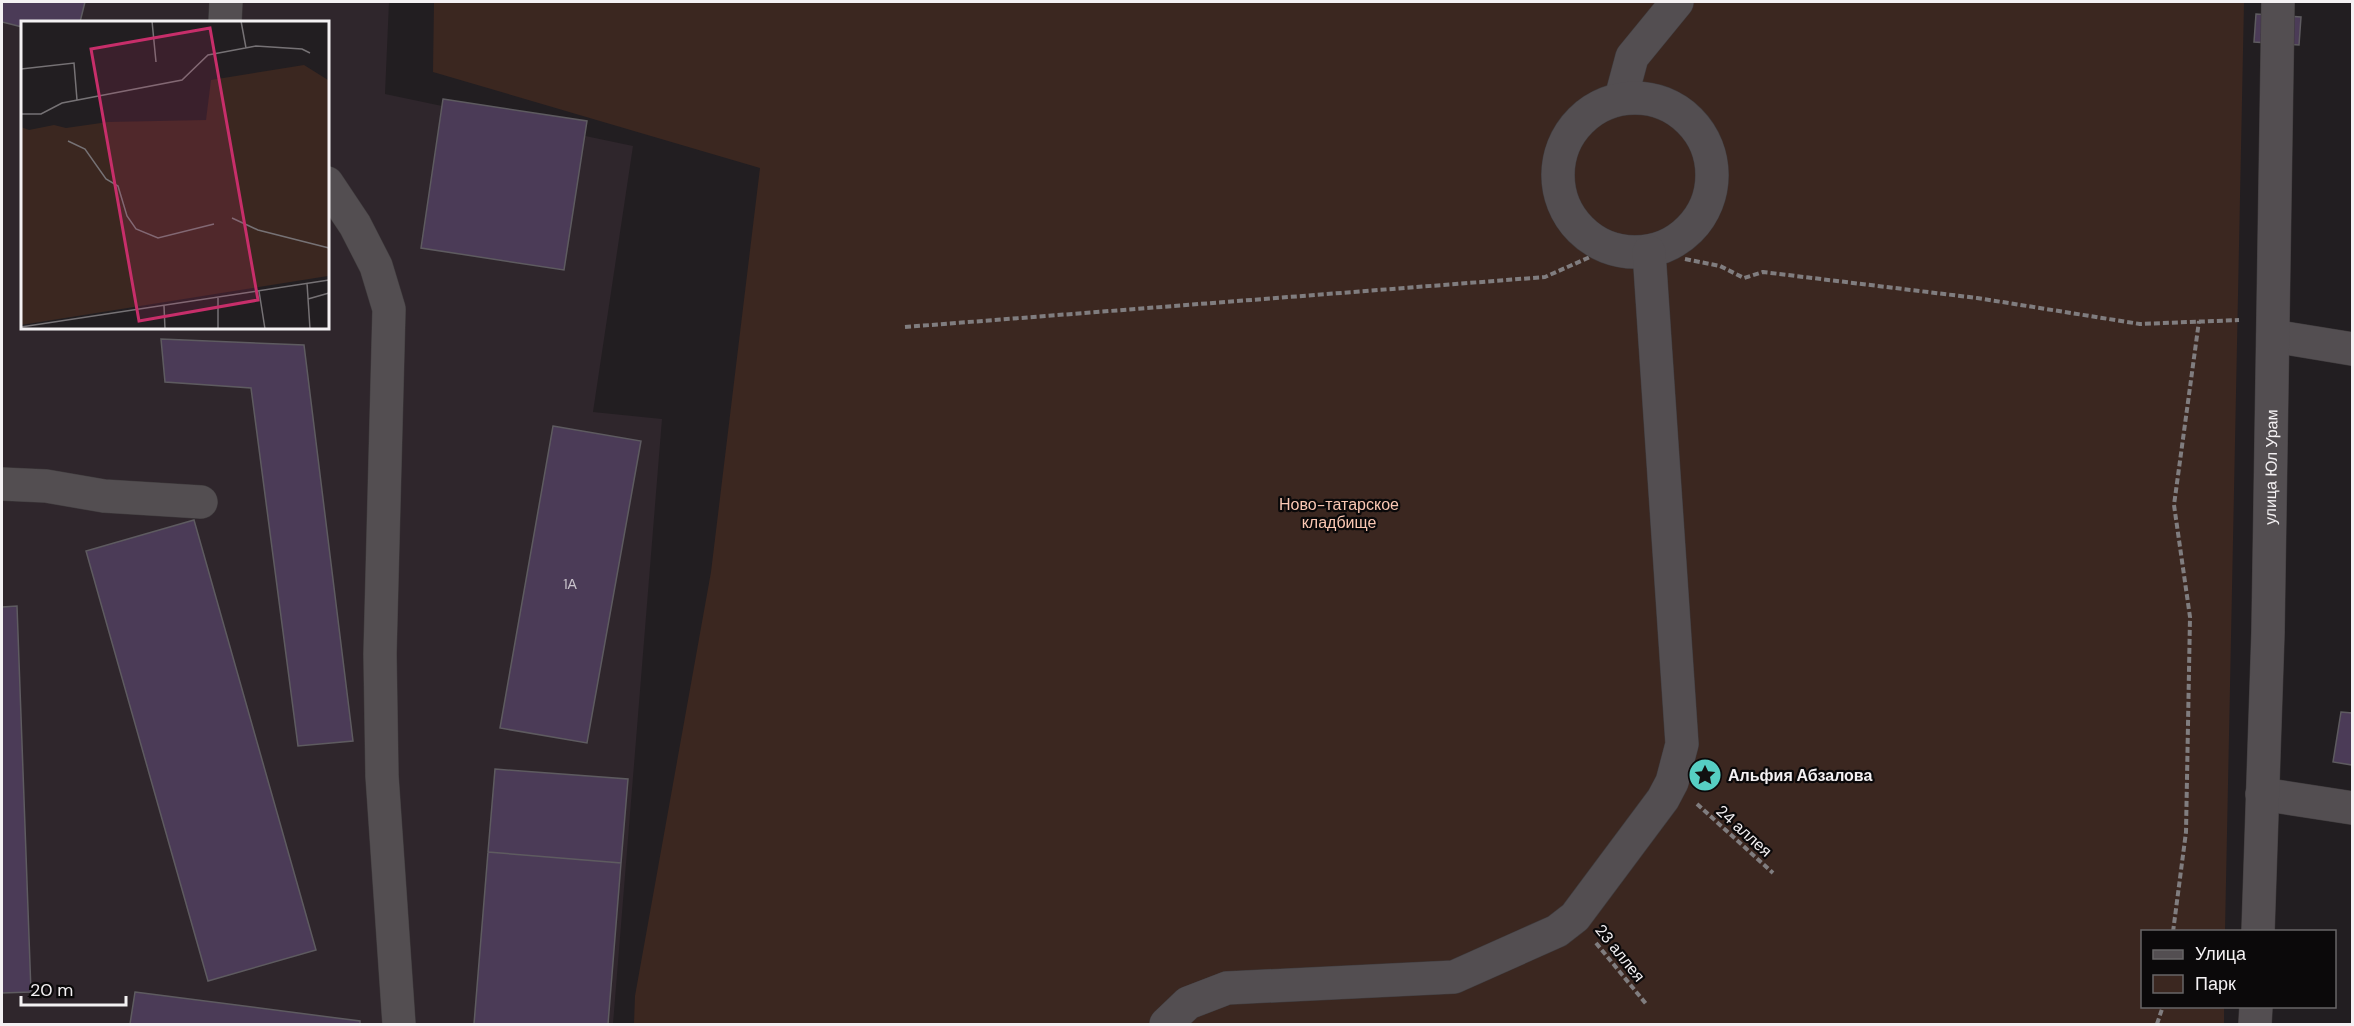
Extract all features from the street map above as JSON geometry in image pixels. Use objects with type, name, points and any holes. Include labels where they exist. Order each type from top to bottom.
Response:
[{"type":"street","points":[[225,21],[226,2]]},
{"type":"street","points":[[1621,98],[1632,57],[1677,2]]},
{"type":"street","name":"улица Юл Урам","points":[[2258,930],[2268,620],[2278,2]]},
{"type":"street","points":[[1621,98],[1662,101],[1695,124],[1712,161],[1708,202],[1703,210],[1685,235],[1649,252],[1608,249],[1575,225],[1558,188],[1562,148],[1585,115],[1621,98]]},
{"type":"street","points":[[328,184],[355,225],[376,266],[389,309],[380,654],[382,776],[399,1024]]},
{"type":"street","points":[[1166,1024],[1188,1002],[1227,988],[1454,977],[1557,931],[1575,917],[1663,799],[1672,782],[1682,744],[1649,252]]},
{"type":"street","points":[[2272,330],[2352,349]]},
{"type":"street","points":[[2,484],[46,486],[104,496],[201,502]]},
{"type":"street","points":[[2262,794],[2352,808]]},
{"type":"street","points":[[2255,1024],[2256,1008]]},
{"type":"path","points":[[905,327],[1545,277],[1608,249]]},
{"type":"path","points":[[1649,252],[1720,266],[1744,278],[1763,272],[1977,298],[2140,324],[2237,320],[2272,330]]},
{"type":"path","points":[[2173,930],[2186,832],[2190,617],[2174,505],[2199,321]]},
{"type":"path","name":"24 аллея","points":[[1672,782],[1773,873]]},
{"type":"path","name":"23 аллея","points":[[1575,917],[1647,1005]]},
{"type":"path","points":[[2157,1024],[2162,1008]]},
{"type":"shaded area","points":[[2,2],[389,2],[385,94],[633,146],[593,412],[662,419],[613,1024],[2,1024]]},
{"type":"green space","name":"Ново-татарское кладбище","points":[[434,2],[2244,2],[2225,930],[2141,930],[2141,1008],[2224,1008],[2224,1024],[634,1024],[635,996],[711,572],[760,168],[433,72]]},
{"type":"building","points":[[2,2],[85,2],[80,21],[21,21],[21,27],[2,22]]},
{"type":"building","points":[[2256,14],[2301,17],[2299,45],[2254,42]]},
{"type":"building","points":[[443,99],[587,121],[564,270],[421,248]]},
{"type":"building","points":[[161,339],[304,345],[353,741],[298,746],[251,388],[165,382]]},
{"type":"building","points":[[553,426],[641,441],[587,743],[500,728]]},
{"type":"building","points":[[194,520],[316,950],[208,981],[86,551]]},
{"type":"building","points":[[17,606],[31,992],[2,993],[2,607]]},
{"type":"building","points":[[2341,712],[2352,713],[2352,765],[2333,762]]},
{"type":"building","points":[[495,769],[628,779],[621,863],[488,852]]},
{"type":"building","points":[[488,852],[621,863],[608,1024],[474,1024]]},
{"type":"building","points":[[135,992],[360,1021],[360,1024],[130,1024]]},
{"type":"place","name":"Альфия Абзалова","points":[[1705,775]]}]
